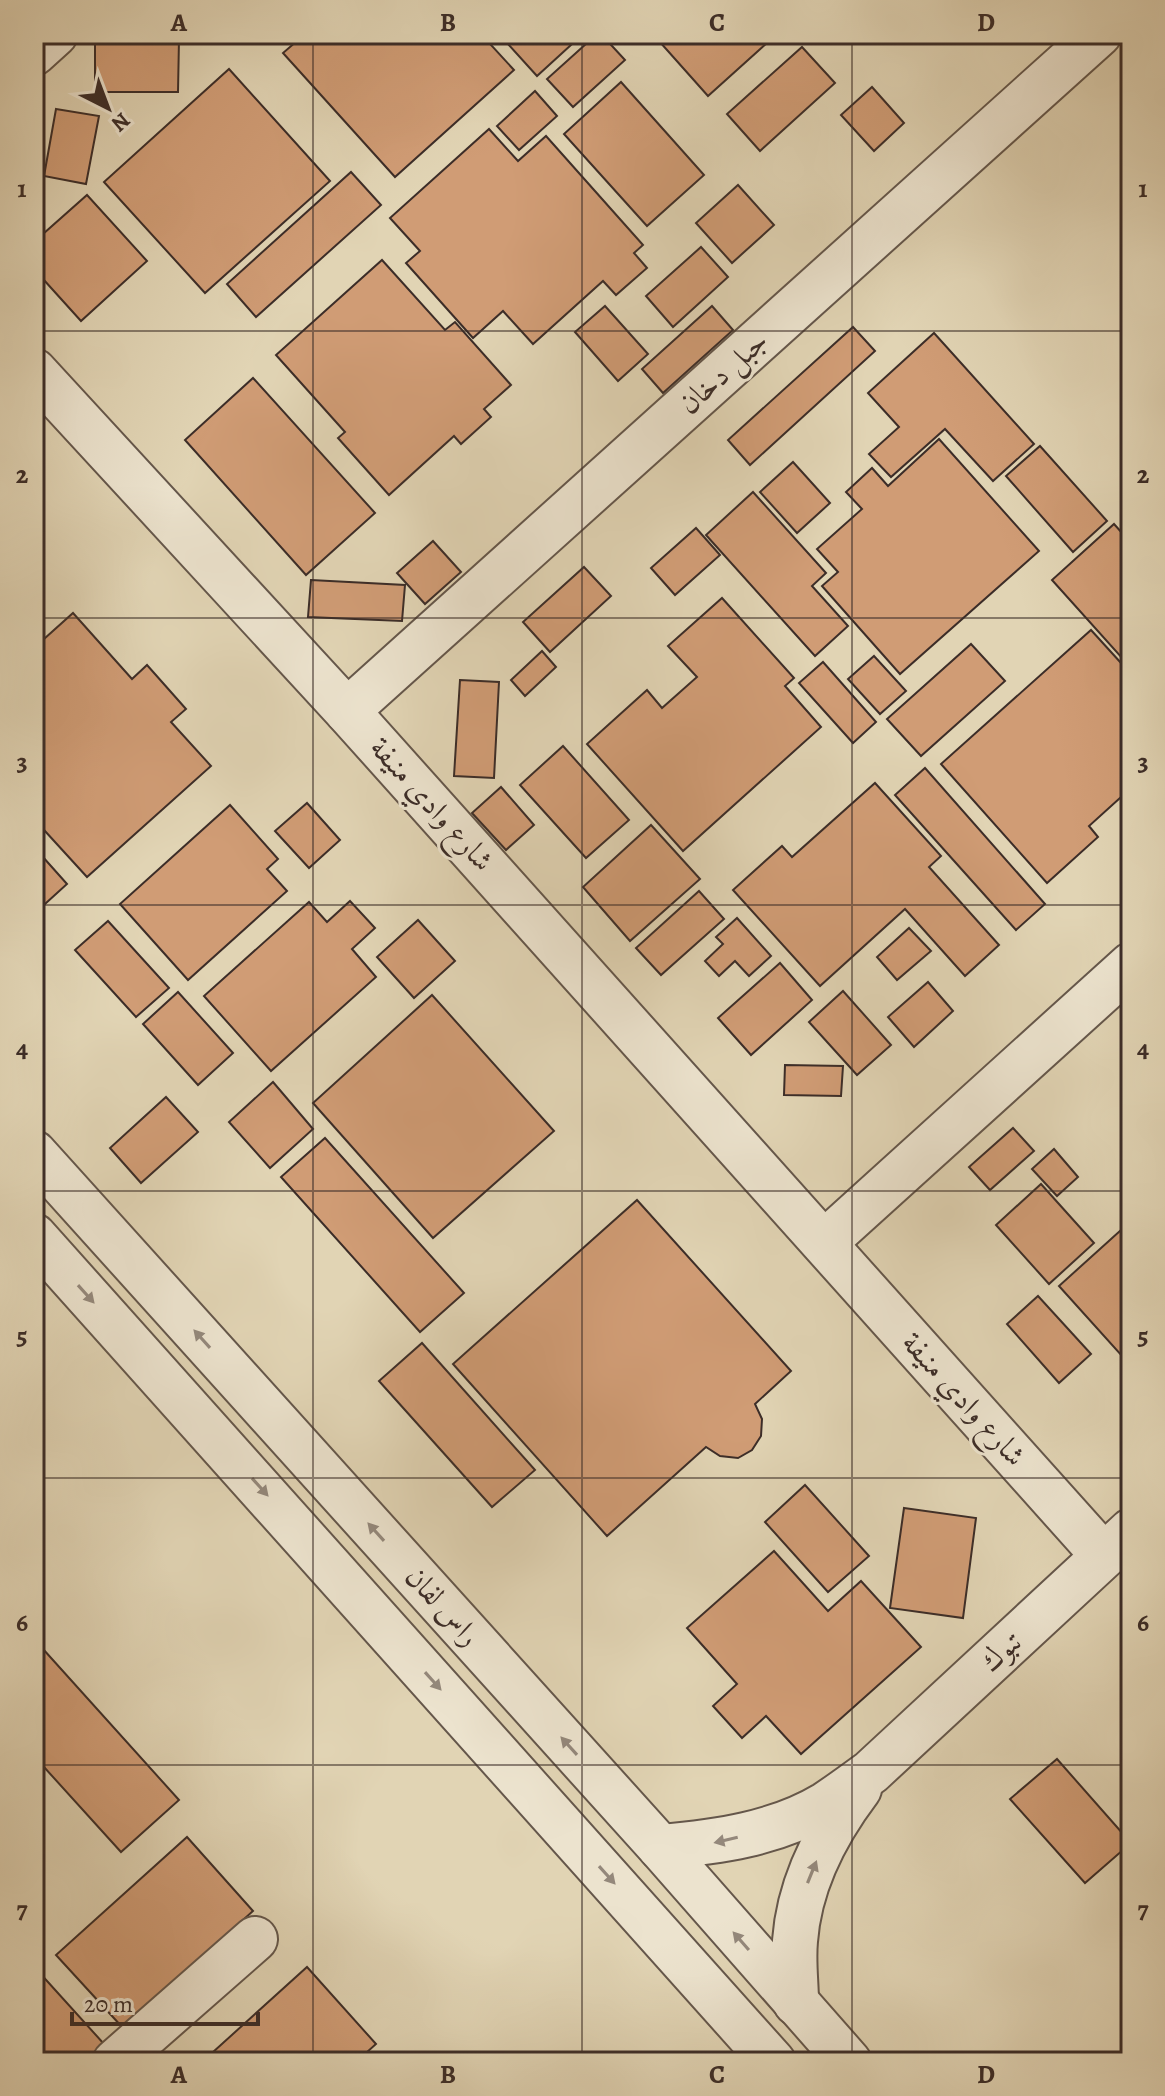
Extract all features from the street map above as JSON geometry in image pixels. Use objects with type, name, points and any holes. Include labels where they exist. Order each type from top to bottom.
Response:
[{"type":"street","points":[[34,53],[55,34]]},
{"type":"street","name":"جبل دخان","points":[[347,711],[1099,34]]},
{"type":"street","name":"شارع وادي منيفة","points":[[34,371],[347,711],[825,1242],[1117,1543]]},
{"type":"street","points":[[825,1242],[1131,965]]},
{"type":"street","name":"راس لفان","points":[[34,1153],[660,1847],[849,2062]]},
{"type":"street","name":"راس لفان","points":[[34,1236],[773,2062]]},
{"type":"street","name":"تبوك","points":[[660,1847],[716,1842],[772,1828],[824,1805],[871,1772],[1117,1543]]},
{"type":"street","name":"تبوك","points":[[796,2003],[795,1941],[808,1879],[833,1823],[871,1772]]},
{"type":"street","points":[[115,2062],[255,1939]]},
{"type":"building","points":[[305,34],[481,34],[514,70],[395,177],[283,53]]},
{"type":"building","points":[[499,34],[583,34],[537,76]]},
{"type":"building","points":[[597,34],[601,34],[625,60],[573,107],[547,79]]},
{"type":"building","points":[[666,34],[777,34],[708,96],[659,41]]},
{"type":"building","points":[[179,39],[178,92],[95,92],[95,40]]},
{"type":"building","points":[[802,47],[835,83],[760,151],[727,114]]},
{"type":"building","points":[[229,69],[330,181],[205,293],[104,182]]},
{"type":"building","points":[[621,82],[704,175],[647,226],[564,134]]},
{"type":"building","points":[[872,87],[904,123],[874,151],[841,115]]},
{"type":"building","points":[[535,91],[557,116],[519,150],[497,126]]},
{"type":"building","points":[[56,109],[99,116],[86,184],[44,176]]},
{"type":"building","points":[[489,129],[518,161],[546,136],[643,245],[634,253],[647,268],[616,295],[603,281],[533,344],[503,311],[473,338],[406,263],[420,251],[390,218]]},
{"type":"building","points":[[351,172],[381,205],[256,317],[227,284]]},
{"type":"building","points":[[738,185],[774,225],[732,263],[696,223]]},
{"type":"building","points":[[87,195],[147,261],[81,321],[34,269],[34,242]]},
{"type":"building","points":[[701,247],[728,277],[673,327],[646,296]]},
{"type":"building","points":[[382,260],[445,330],[455,322],[511,385],[484,409],[491,417],[461,444],[454,436],[389,495],[338,438],[345,432],[276,355]]},
{"type":"building","points":[[605,306],[648,354],[618,381],[575,332]]},
{"type":"building","points":[[712,306],[733,330],[663,393],[642,369]]},
{"type":"building","points":[[853,327],[875,351],[750,465],[728,440]]},
{"type":"building","points":[[934,333],[1034,444],[993,481],[945,429],[891,477],[869,454],[899,427],[868,393]]},
{"type":"building","points":[[253,378],[375,513],[306,575],[185,440]]},
{"type":"building","points":[[939,439],[1039,551],[900,674],[822,586],[838,572],[817,549],[862,509],[846,492],[872,468],[888,486]]},
{"type":"building","points":[[1040,446],[1107,521],[1073,552],[1006,476]]},
{"type":"building","points":[[793,462],[830,503],[797,533],[760,492]]},
{"type":"building","points":[[753,492],[826,573],[812,586],[848,626],[815,656],[706,535]]},
{"type":"building","points":[[1114,524],[1131,543],[1131,668],[1052,580]]},
{"type":"building","points":[[696,528],[720,555],[675,595],[651,568]]},
{"type":"building","points":[[433,541],[461,572],[425,604],[397,573]]},
{"type":"building","points":[[584,567],[611,596],[550,652],[523,622]]},
{"type":"building","points":[[311,580],[405,585],[402,621],[308,617]]},
{"type":"building","points":[[722,598],[794,678],[785,686],[821,727],[683,851],[587,744],[647,690],[662,708],[697,677],[668,646]]},
{"type":"building","points":[[73,613],[132,679],[147,665],[186,709],[171,722],[211,766],[87,877],[34,819],[34,648]]},
{"type":"building","points":[[1091,630],[1131,674],[1131,788],[1089,826],[1098,837],[1047,883],[941,764]]},
{"type":"building","points":[[971,644],[1005,681],[921,756],[887,719]]},
{"type":"building","points":[[542,651],[556,667],[525,696],[511,680]]},
{"type":"building","points":[[874,656],[906,691],[880,714],[848,679]]},
{"type":"building","points":[[823,662],[876,722],[853,743],[799,683]]},
{"type":"building","points":[[460,680],[499,682],[494,778],[454,776]]},
{"type":"building","points":[[563,746],[629,820],[586,858],[520,785]]},
{"type":"building","points":[[925,768],[1045,904],[1016,930],[895,795]]},
{"type":"building","points":[[875,783],[941,856],[929,867],[999,945],[965,976],[905,909],[820,986],[733,890],[782,846],[792,857]]},
{"type":"building","points":[[501,787],[534,825],[506,850],[472,813]]},
{"type":"building","points":[[307,803],[340,840],[309,868],[275,831]]},
{"type":"building","points":[[230,805],[278,859],[267,869],[287,891],[188,980],[120,904]]},
{"type":"building","points":[[651,825],[700,879],[630,941],[583,887]]},
{"type":"building","points":[[34,847],[67,884],[35,913],[34,911]]},
{"type":"building","points":[[699,891],[724,919],[661,975],[636,948]]},
{"type":"building","points":[[350,901],[375,928],[352,949],[376,977],[271,1071],[204,996],[309,902],[327,922]]},
{"type":"building","points":[[737,918],[771,956],[749,976],[735,961],[719,976],[705,961],[723,944],[716,937]]},
{"type":"building","points":[[418,920],[455,961],[414,998],[377,957]]},
{"type":"building","points":[[108,921],[169,988],[136,1017],[75,950]]},
{"type":"building","points":[[909,928],[931,951],[897,980],[877,957]]},
{"type":"building","points":[[780,963],[812,1000],[751,1055],[718,1018]]},
{"type":"building","points":[[928,982],[953,1011],[914,1047],[888,1017]]},
{"type":"building","points":[[843,991],[891,1045],[857,1075],[809,1022]]},
{"type":"building","points":[[178,992],[233,1053],[198,1085],[143,1024]]},
{"type":"building","points":[[432,995],[554,1131],[433,1238],[313,1103]]},
{"type":"building","points":[[785,1065],[843,1066],[841,1096],[784,1095]]},
{"type":"building","points":[[273,1082],[313,1129],[270,1168],[229,1122]]},
{"type":"building","points":[[166,1097],[198,1132],[141,1183],[110,1148]]},
{"type":"building","points":[[1013,1128],[1034,1151],[990,1190],[969,1167]]},
{"type":"building","points":[[325,1138],[464,1293],[420,1332],[281,1177]]},
{"type":"building","points":[[1054,1149],[1078,1177],[1057,1196],[1032,1169]]},
{"type":"building","points":[[1041,1184],[1094,1243],[1049,1284],[996,1225]]},
{"type":"building","points":[[637,1200],[791,1371],[755,1404],[762,1419],[761,1436],[752,1450],[738,1458],[720,1456],[706,1447],[607,1536],[453,1364]]},
{"type":"building","points":[[1131,1221],[1131,1366],[1059,1286]]},
{"type":"building","points":[[1038,1296],[1091,1354],[1059,1383],[1007,1324]]},
{"type":"building","points":[[422,1343],[535,1470],[492,1507],[379,1381]]},
{"type":"building","points":[[805,1485],[869,1556],[828,1592],[765,1522]]},
{"type":"building","points":[[904,1508],[976,1518],[963,1618],[890,1608]]},
{"type":"building","points":[[774,1551],[828,1611],[861,1581],[921,1647],[801,1754],[766,1716],[742,1738],[713,1706],[737,1684],[687,1628]]},
{"type":"building","points":[[34,1639],[179,1800],[121,1852],[34,1756]]},
{"type":"building","points":[[1057,1759],[1131,1843],[1085,1883],[1010,1799]]},
{"type":"building","points":[[187,1837],[253,1911],[123,2028],[56,1955]]},
{"type":"building","points":[[307,1967],[376,2044],[356,2062],[202,2062]]},
{"type":"building","points":[[38,1971],[104,2044],[83,2062],[34,2062],[34,1975]]}]
